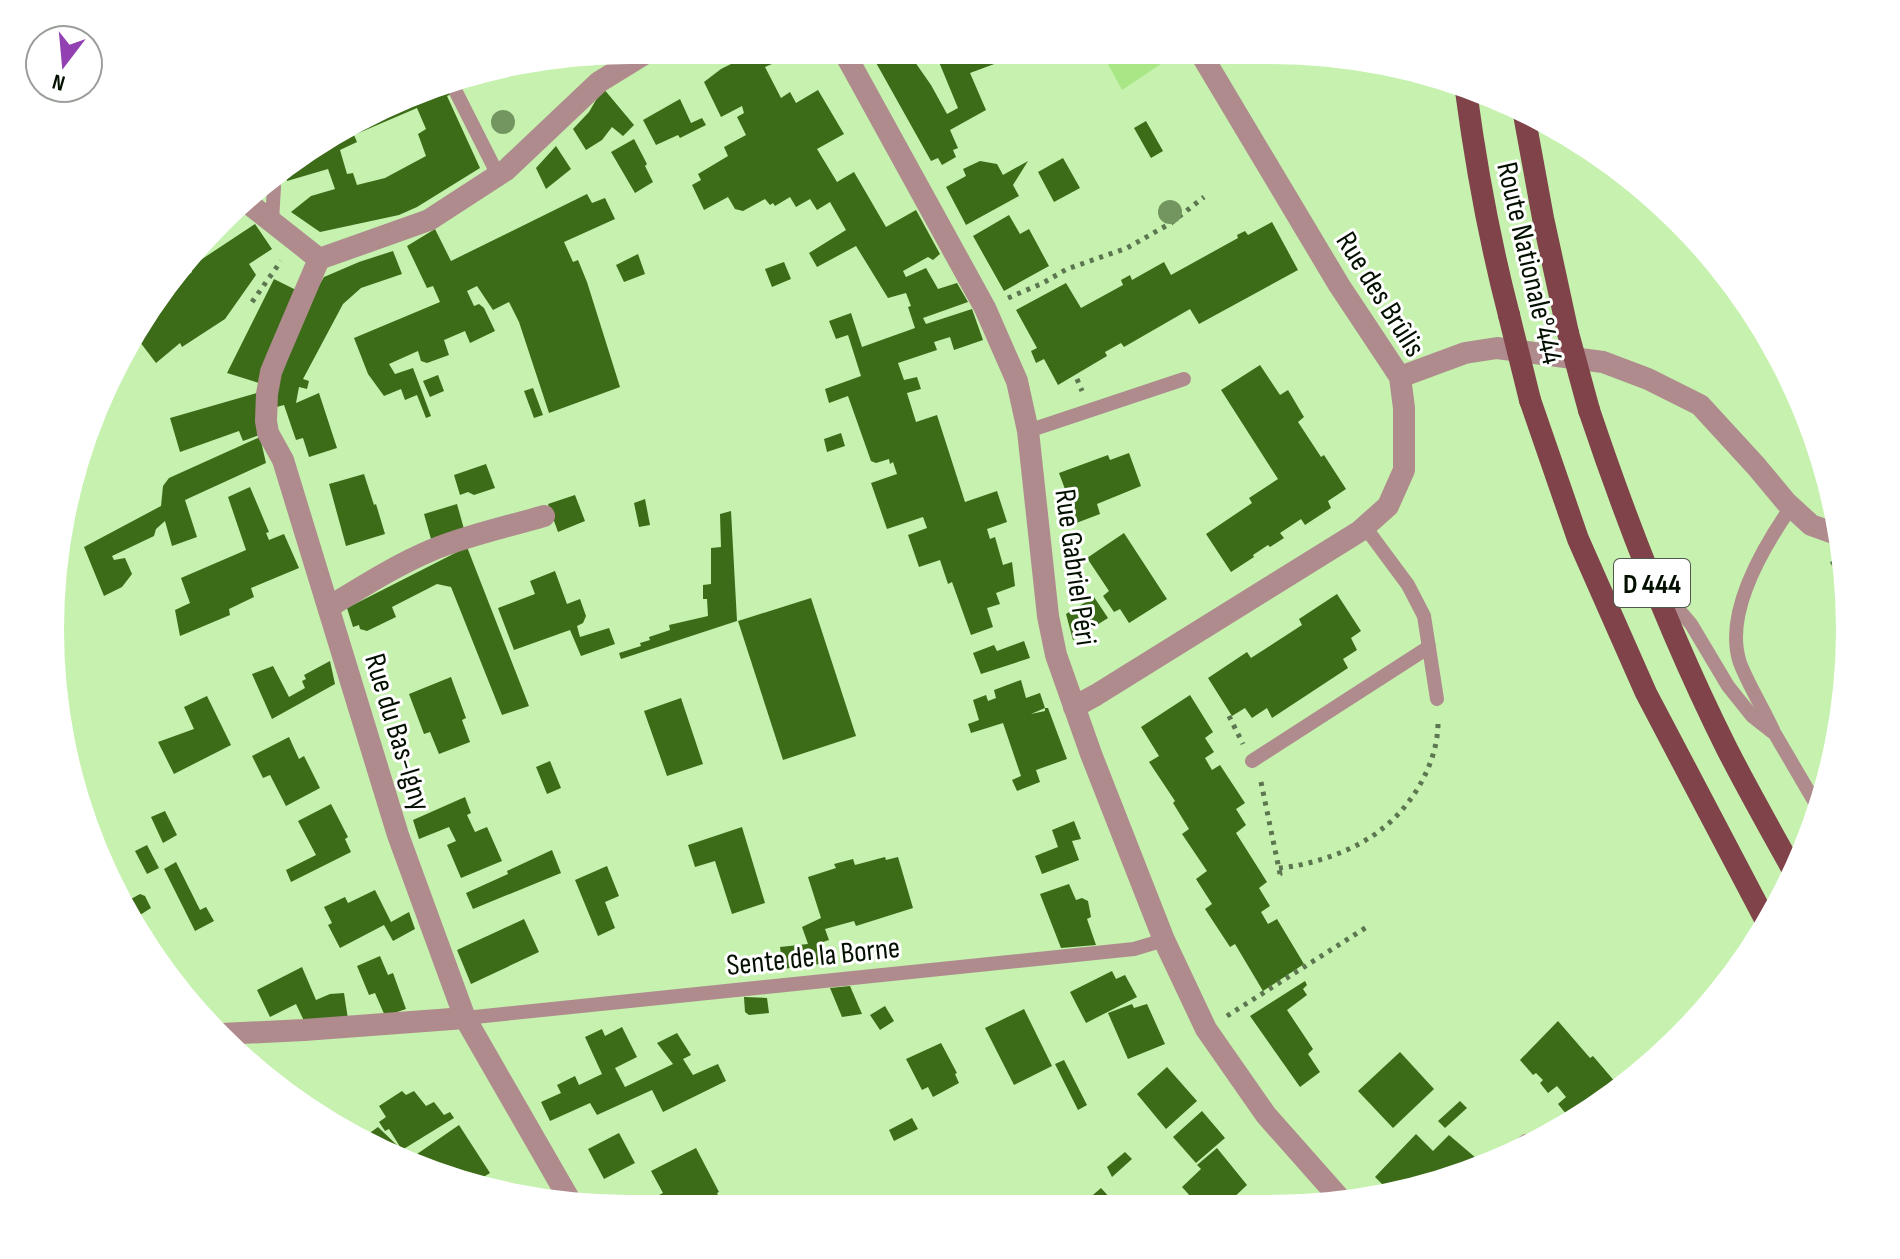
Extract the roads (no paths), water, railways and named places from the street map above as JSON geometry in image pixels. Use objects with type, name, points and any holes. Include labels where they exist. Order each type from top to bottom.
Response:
[{"type":"main road","name":"Route Nationale°444","points":[[1467,100],[1492,241],[1530,400],[1578,539],[1646,693],[1761,911]]},
{"type":"main road","name":"Route Nationale°444","points":[[1526,125],[1568,333],[1589,410],[1649,576]]},
{"type":"main road","name":"D 444","points":[[1649,576],[1728,750],[1787,859]]},
{"type":"street","points":[[254,207],[319,259],[429,220],[506,170],[599,82],[628,64]]},
{"type":"street","name":"Rue Gabriel Péri","points":[[851,64],[985,308],[1017,381],[1028,431],[1048,616],[1056,655],[1164,940],[1206,1029],[1266,1115],[1333,1191]]},
{"type":"street","name":"Rue des Brûlis","points":[[1074,707],[1365,527],[1388,506],[1404,470],[1404,408],[1400,377],[1339,285],[1207,64]]},
{"type":"street","name":"Rue du Bas-Igny","points":[[319,259],[271,372],[267,394],[268,433],[283,460],[398,835],[465,1018],[564,1191]]},
{"type":"street","points":[[1400,377],[1465,353],[1497,348],[1603,362],[1648,379],[1700,405],[1791,507],[1811,525],[1827,531]]},
{"type":"street","points":[[329,607],[433,549],[544,516]]},
{"type":"street","points":[[235,1033],[465,1018]]},
{"type":"lane","points":[[456,92],[498,175]]},
{"type":"lane","points":[[272,221],[274,190]]},
{"type":"lane","points":[[1028,431],[1184,379]]},
{"type":"lane","points":[[1791,507],[1766,544],[1744,596],[1736,629],[1739,660],[1775,734],[1811,795]]},
{"type":"lane","points":[[1365,527],[1408,585],[1424,616],[1437,699]]},
{"type":"lane","points":[[1649,576],[1691,624],[1728,686],[1752,716],[1775,734]]},
{"type":"lane","points":[[1252,761],[1429,647]]},
{"type":"lane","name":"Sente de la Borne","points":[[465,1018],[1134,949],[1164,940]]}]
